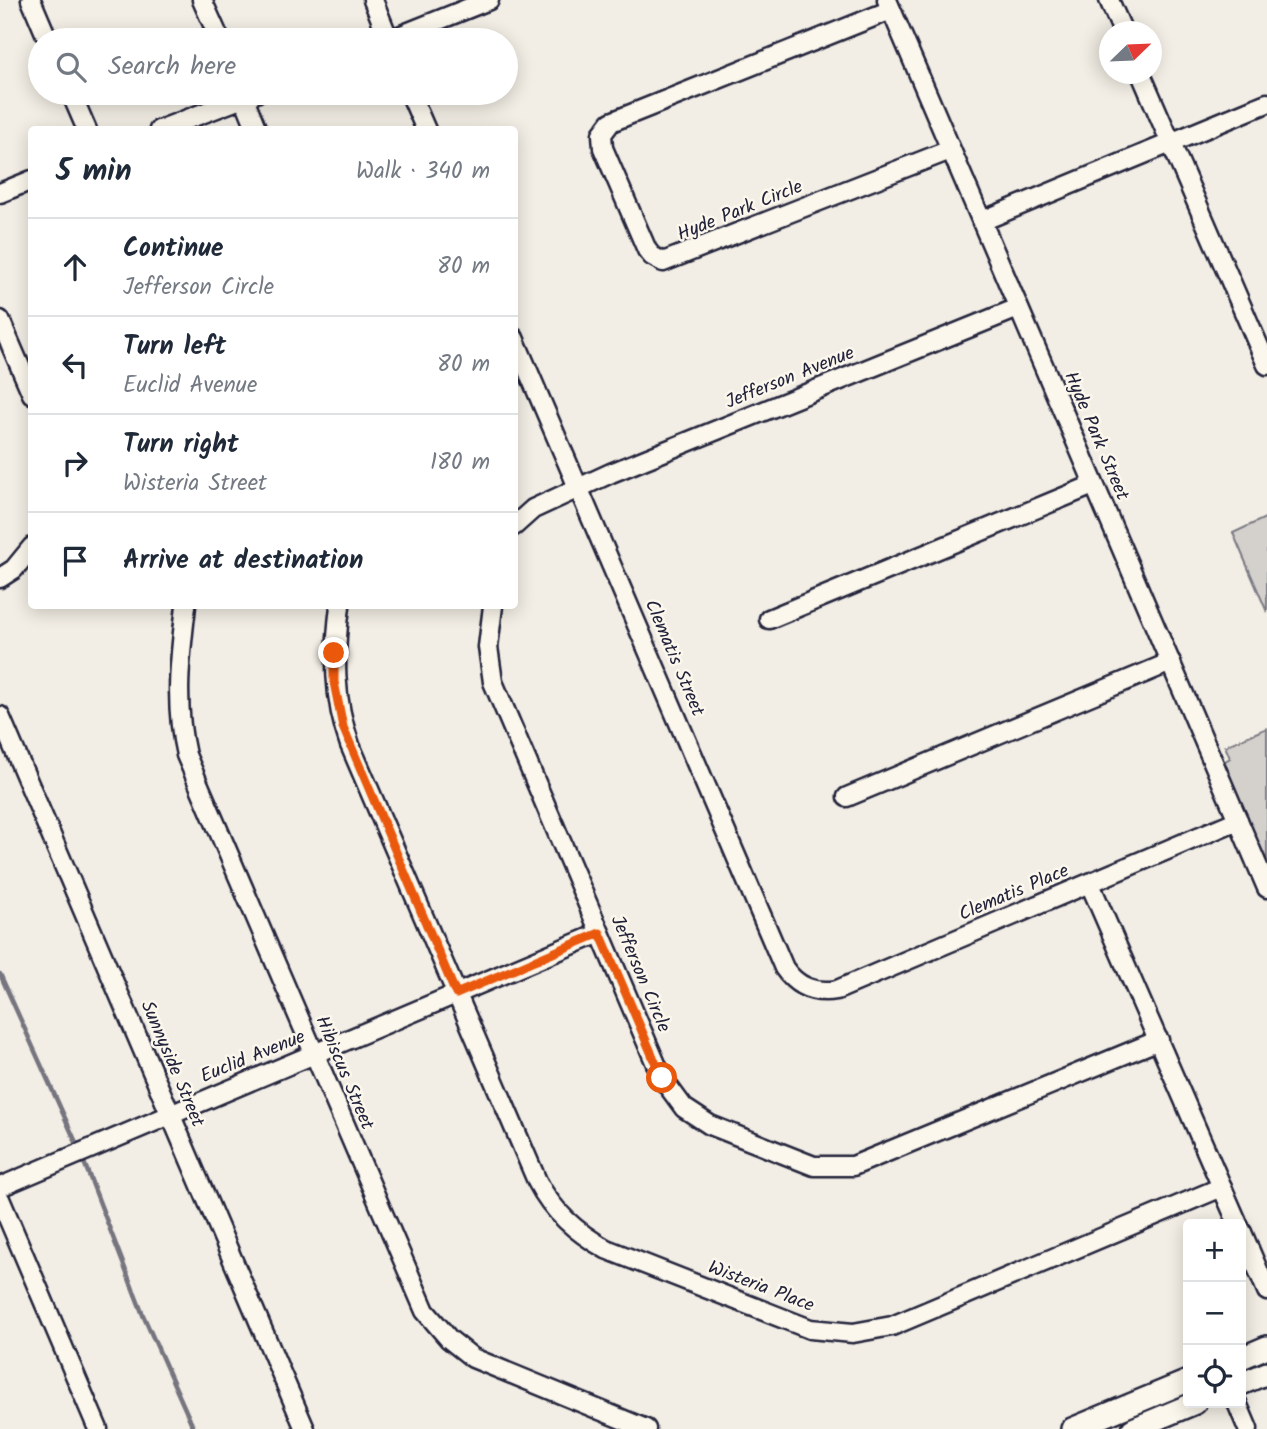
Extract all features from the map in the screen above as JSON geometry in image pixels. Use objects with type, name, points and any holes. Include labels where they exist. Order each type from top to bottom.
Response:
[{"type":"main road","points":[[1246,1356],[1267,1347]]},
{"type":"main road","points":[[1246,1382],[1267,1373]]},
{"type":"main road","points":[[1072,1429],[1183,1383]]},
{"type":"main road","points":[[1133,1429],[1183,1408]]},
{"type":"street","points":[[31,0],[43,28]]},
{"type":"street","points":[[202,0],[215,28]]},
{"type":"street","points":[[373,0],[384,28]]},
{"type":"street","points":[[419,28],[489,0]]},
{"type":"street","points":[[1109,0],[1118,21]]},
{"type":"street","name":"Hyde Park Street","points":[[889,5],[1267,888]]},
{"type":"street","name":"Hyde Park Circle","points":[[889,5],[611,122],[602,134],[603,148],[647,250],[663,262],[950,150]]},
{"type":"street","points":[[1145,84],[1267,365]]},
{"type":"street","points":[[982,220],[1267,103]]},
{"type":"street","points":[[76,105],[85,126]]},
{"type":"street","points":[[169,126],[220,105]]},
{"type":"street","points":[[250,105],[256,126]]},
{"type":"street","points":[[415,105],[424,126]]},
{"type":"street","points":[[0,193],[28,182]]},
{"type":"street","name":"Jefferson Avenue","points":[[578,488],[1018,308]]},
{"type":"street","points":[[0,320],[28,385]]},
{"type":"street","name":"Clematis Street","points":[[518,347],[784,968],[804,987]]},
{"type":"street","points":[[769,619],[1093,485]]},
{"type":"street","points":[[518,522],[533,509],[578,488]]},
{"type":"street","points":[[0,579],[14,569],[28,552]]},
{"type":"street","name":"Hibiscus Street","points":[[186,609],[177,680],[179,725],[186,755],[416,1294],[438,1329],[486,1365],[646,1429]]},
{"type":"street","name":"Wisteria Place","points":[[340,609],[334,682],[343,727],[537,1181],[565,1221],[606,1248],[810,1329],[853,1333],[892,1326],[1222,1187]]},
{"type":"street","name":"Jefferson Circle","points":[[493,609],[488,647],[493,682],[662,1078],[684,1108],[710,1125],[814,1166],[842,1167],[869,1161],[1159,1040]]},
{"type":"street","points":[[847,797],[1171,662]]},
{"type":"street","name":"Sunnyside Street","points":[[0,716],[304,1429]]},
{"type":"street","name":"Clematis Place","points":[[804,987],[825,992],[837,990],[1238,820]]},
{"type":"street","points":[[1090,884],[1236,1219]]},
{"type":"street","name":"Euclid Avenue","points":[[0,1187],[600,933]]},
{"type":"street","points":[[0,1199],[98,1429]]},
{"type":"street","points":[[1246,1242],[1267,1291]]},
{"type":"street","points":[[1239,1408],[1248,1429]]},
{"type":"shaded area","points":[[1267,517],[1267,612],[1233,533]]},
{"type":"shaded area","points":[[1267,728],[1267,868],[1222,763],[1230,758],[1225,746]]},
{"type":"waterway","points":[[0,974],[79,1149]]},
{"type":"waterway","points":[[82,1157],[143,1315],[194,1429]]},
{"type":"route","points":[[334,653],[334,682],[343,727],[456,994],[600,933],[662,1078]]}]
